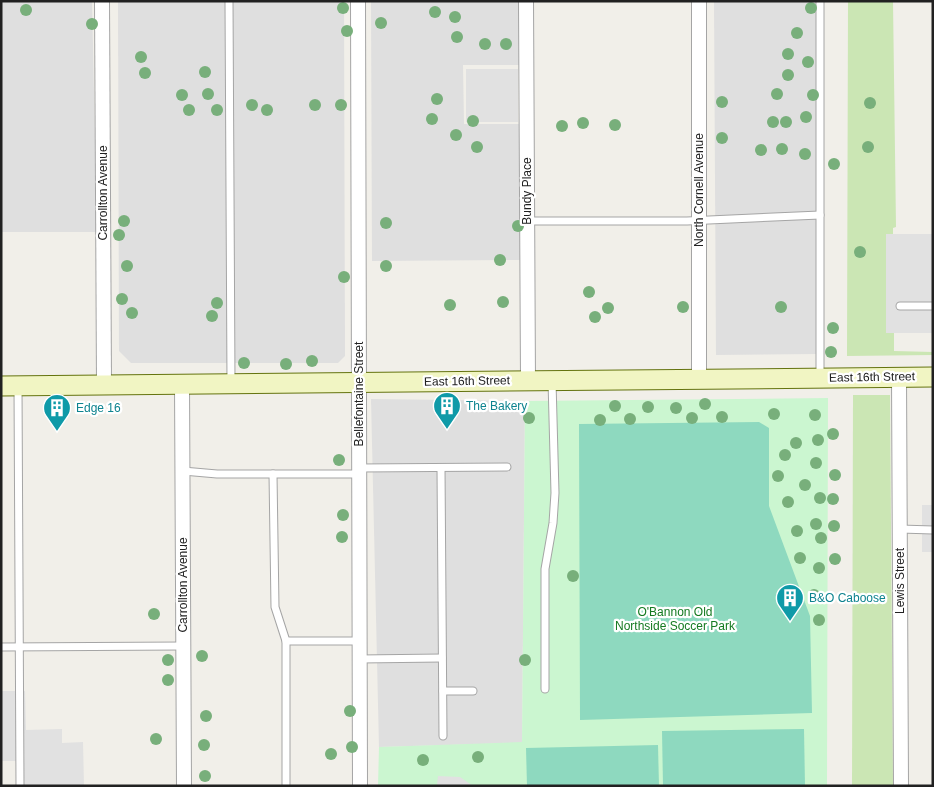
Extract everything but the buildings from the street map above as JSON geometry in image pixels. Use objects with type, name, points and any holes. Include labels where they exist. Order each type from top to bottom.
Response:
[{"type":"main road","name":"East 16th Street","points":[[10,386],[933,377]]},
{"type":"street","name":"Carrollton Avenue","points":[[102,1],[104,384]]},
{"type":"street","name":"Bellefontaine Street","points":[[358,1],[360,786]]},
{"type":"street","name":"Bundy Place","points":[[526,1],[528,381]]},
{"type":"street","name":"North Cornell Avenue","points":[[699,1],[699,379]]},
{"type":"street","name":"Lewis Street","points":[[899,377],[901,786]]},
{"type":"street","name":"Carrollton Avenue","points":[[182,384],[184,786]]},
{"type":"lane","points":[[229,1],[231,383]]},
{"type":"lane","points":[[820,1],[820,378]]},
{"type":"lane","points":[[527,221],[699,221],[820,215]]},
{"type":"lane","points":[[900,306],[933,306]]},
{"type":"lane","points":[[545,689],[545,569],[553,523],[554,493],[552,380]]},
{"type":"lane","points":[[10,386],[19,647],[20,786]]},
{"type":"lane","points":[[183,471],[217,474],[273,474],[507,467]]},
{"type":"lane","points":[[441,468],[443,736]]},
{"type":"lane","points":[[273,474],[275,607],[286,641],[286,786]]},
{"type":"lane","points":[[900,529],[933,530]]},
{"type":"lane","points":[[286,641],[360,641]]},
{"type":"lane","points":[[1,647],[183,646]]},
{"type":"lane","points":[[360,659],[442,658]]},
{"type":"lane","points":[[442,691],[473,691]]},
{"type":"shaded area","points":[[1,1],[92,1],[97,232],[1,232]]},
{"type":"shaded area","points":[[118,1],[344,1],[345,356],[338,363],[131,363],[119,351]]},
{"type":"shaded area","points":[[371,1],[521,1],[522,65],[463,65],[464,124],[523,124],[523,260],[372,261]]},
{"type":"shaded area","points":[[714,1],[817,1],[817,354],[716,355]]},
{"type":"shaded area","points":[[466,69],[518,69],[518,122],[466,122]]},
{"type":"shaded area","points":[[886,234],[933,234],[933,333],[886,333]]},
{"type":"shaded area","points":[[371,399],[525,401],[522,743],[379,747]]},
{"type":"shaded area","points":[[922,505],[933,505],[933,552],[922,552]]},
{"type":"shaded area","points":[[1,691],[25,691],[26,730],[62,729],[62,743],[83,742],[84,786],[24,786],[24,761],[1,761]]},
{"type":"shaded area","points":[[438,776],[460,777],[473,786],[428,786],[437,785]]},
{"type":"green space","points":[[848,1],[893,1],[896,227],[893,228],[893,234],[887,234],[886,333],[894,333],[894,351],[933,352],[933,355],[847,356]]},
{"type":"green space","points":[[853,395],[890,395],[893,786],[852,786]]},
{"type":"green space","name":"O'Bannon Old Northside Soccer Park","points":[[828,398],[827,786],[378,786],[379,747],[522,742],[525,401]]},
{"type":"green space","points":[[759,422],[769,428],[769,506],[810,616],[812,713],[580,720],[579,424]]},
{"type":"green space","points":[[804,729],[805,786],[663,786],[662,731]]},
{"type":"green space","points":[[658,745],[659,786],[527,786],[526,748]]},
{"type":"place","name":"The Bakery","points":[[447,430]]},
{"type":"place","name":"Edge 16","points":[[57,432]]},
{"type":"place","name":"B&O Caboose","points":[[790,622]]}]
